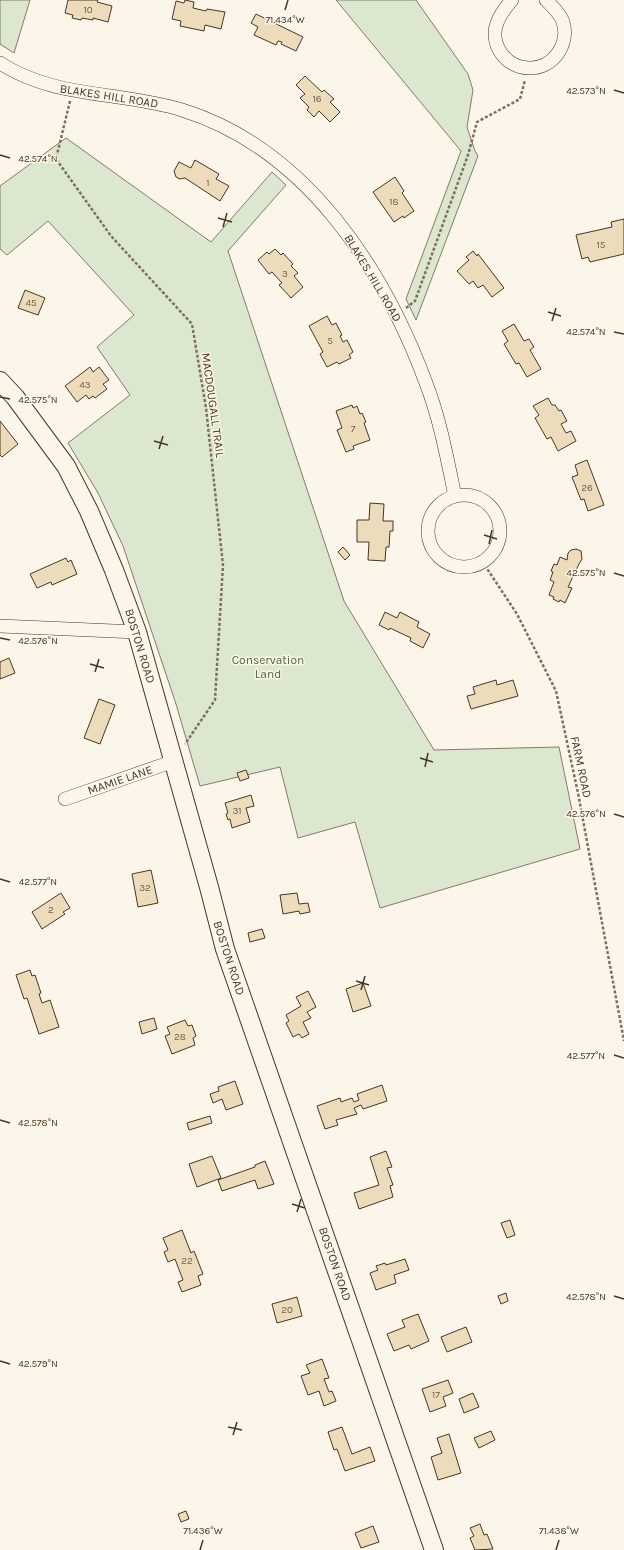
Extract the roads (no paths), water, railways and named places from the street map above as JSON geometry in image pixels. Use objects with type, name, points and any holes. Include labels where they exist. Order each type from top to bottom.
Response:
[{"type":"main road","name":"BOSTON ROAD","points":[[0,381],[15,397],[66,466],[89,511],[114,570],[137,632],[225,949],[434,1550]]},
{"type":"street","points":[[512,0],[500,14],[496,24],[495,34],[497,45],[502,54],[510,62],[518,66],[529,68],[540,67],[550,62],[558,54],[563,44],[565,32],[562,21],[557,11],[546,0]]},
{"type":"street","name":"BLAKES HILL ROAD","points":[[0,63],[21,75],[73,91],[133,98],[183,110],[206,119],[251,141],[289,170],[306,186],[356,246],[408,337],[432,401],[440,428],[455,496]]},
{"type":"street","points":[[467,495],[483,500],[491,507],[497,517],[500,528],[499,539],[491,554],[482,561],[471,566],[459,566],[442,559],[431,544],[428,532],[432,514],[444,501],[455,496],[467,495]]},
{"type":"street","points":[[0,626],[137,632]]},
{"type":"street","name":"MAMIE LANE","points":[[65,799],[174,761]]},
{"type":"park label","name":"Conservation Land","points":[[268,667]]}]
